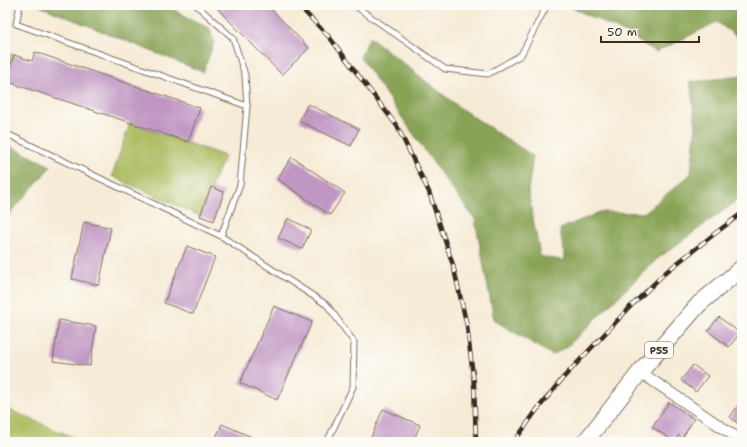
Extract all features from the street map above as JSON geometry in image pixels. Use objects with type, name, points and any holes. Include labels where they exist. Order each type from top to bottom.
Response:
[{"type":"main road","name":"Р55","points":[[585,442],[640,372],[699,304],[742,268]]},
{"type":"street","points":[[640,372],[742,440]]},
{"type":"lane","points":[[20,5],[16,24],[247,106]]},
{"type":"lane","points":[[196,5],[233,38],[246,75],[247,106],[240,185],[222,236]]},
{"type":"lane","points":[[354,5],[445,69],[488,74],[521,55],[547,5]]},
{"type":"lane","points":[[5,133],[222,236],[326,305],[354,342],[353,387],[327,442]]},
{"type":"green space","points":[[37,5],[165,5],[210,29],[214,43],[203,72]]},
{"type":"green space","points":[[568,5],[742,5],[742,40],[717,22],[656,52],[622,31]]},
{"type":"green space","points":[[370,37],[460,108],[533,156],[528,191],[540,256],[565,261],[560,229],[600,212],[644,213],[691,174],[696,125],[690,82],[742,76],[742,197],[657,259],[567,347],[552,355],[494,320],[475,219],[444,178],[360,57]]},
{"type":"green space","points":[[5,52],[14,55],[5,80]]},
{"type":"green space","points":[[130,123],[225,156],[200,216],[112,176]]},
{"type":"green space","points":[[5,144],[51,166],[7,217],[5,222]]},
{"type":"green space","points":[[5,408],[84,442],[5,442]]},
{"type":"building","points":[[214,5],[267,5],[309,48],[282,75]]},
{"type":"building","points":[[35,52],[200,108],[188,142],[5,81],[14,55],[32,61]]},
{"type":"building","points":[[308,104],[359,129],[351,146],[299,121]]},
{"type":"building","points":[[292,157],[345,193],[330,215],[277,179]]},
{"type":"building","points":[[211,187],[224,192],[214,221],[200,216]]},
{"type":"building","points":[[288,218],[311,230],[302,249],[278,238]]},
{"type":"building","points":[[84,222],[111,228],[99,285],[72,279]]},
{"type":"building","points":[[187,246],[215,257],[193,314],[164,303]]},
{"type":"building","points":[[274,306],[312,322],[277,400],[240,383]]},
{"type":"building","points":[[719,317],[740,333],[729,347],[708,331]]},
{"type":"building","points":[[59,320],[96,326],[90,366],[53,361]]},
{"type":"building","points":[[693,365],[708,376],[696,392],[681,380]]},
{"type":"building","points":[[742,400],[742,425],[741,426],[730,417]]},
{"type":"building","points":[[669,402],[694,419],[682,438],[679,435],[675,442],[652,427]]},
{"type":"building","points":[[383,409],[420,425],[413,442],[369,442]]},
{"type":"building","points":[[222,424],[263,442],[214,442]]},
{"type":"railway","points":[[298,5],[330,38],[397,126],[429,192],[453,265],[467,326],[474,384],[476,442]]},
{"type":"railway","points":[[514,442],[536,411],[563,378],[630,307],[666,272],[742,213]]}]
